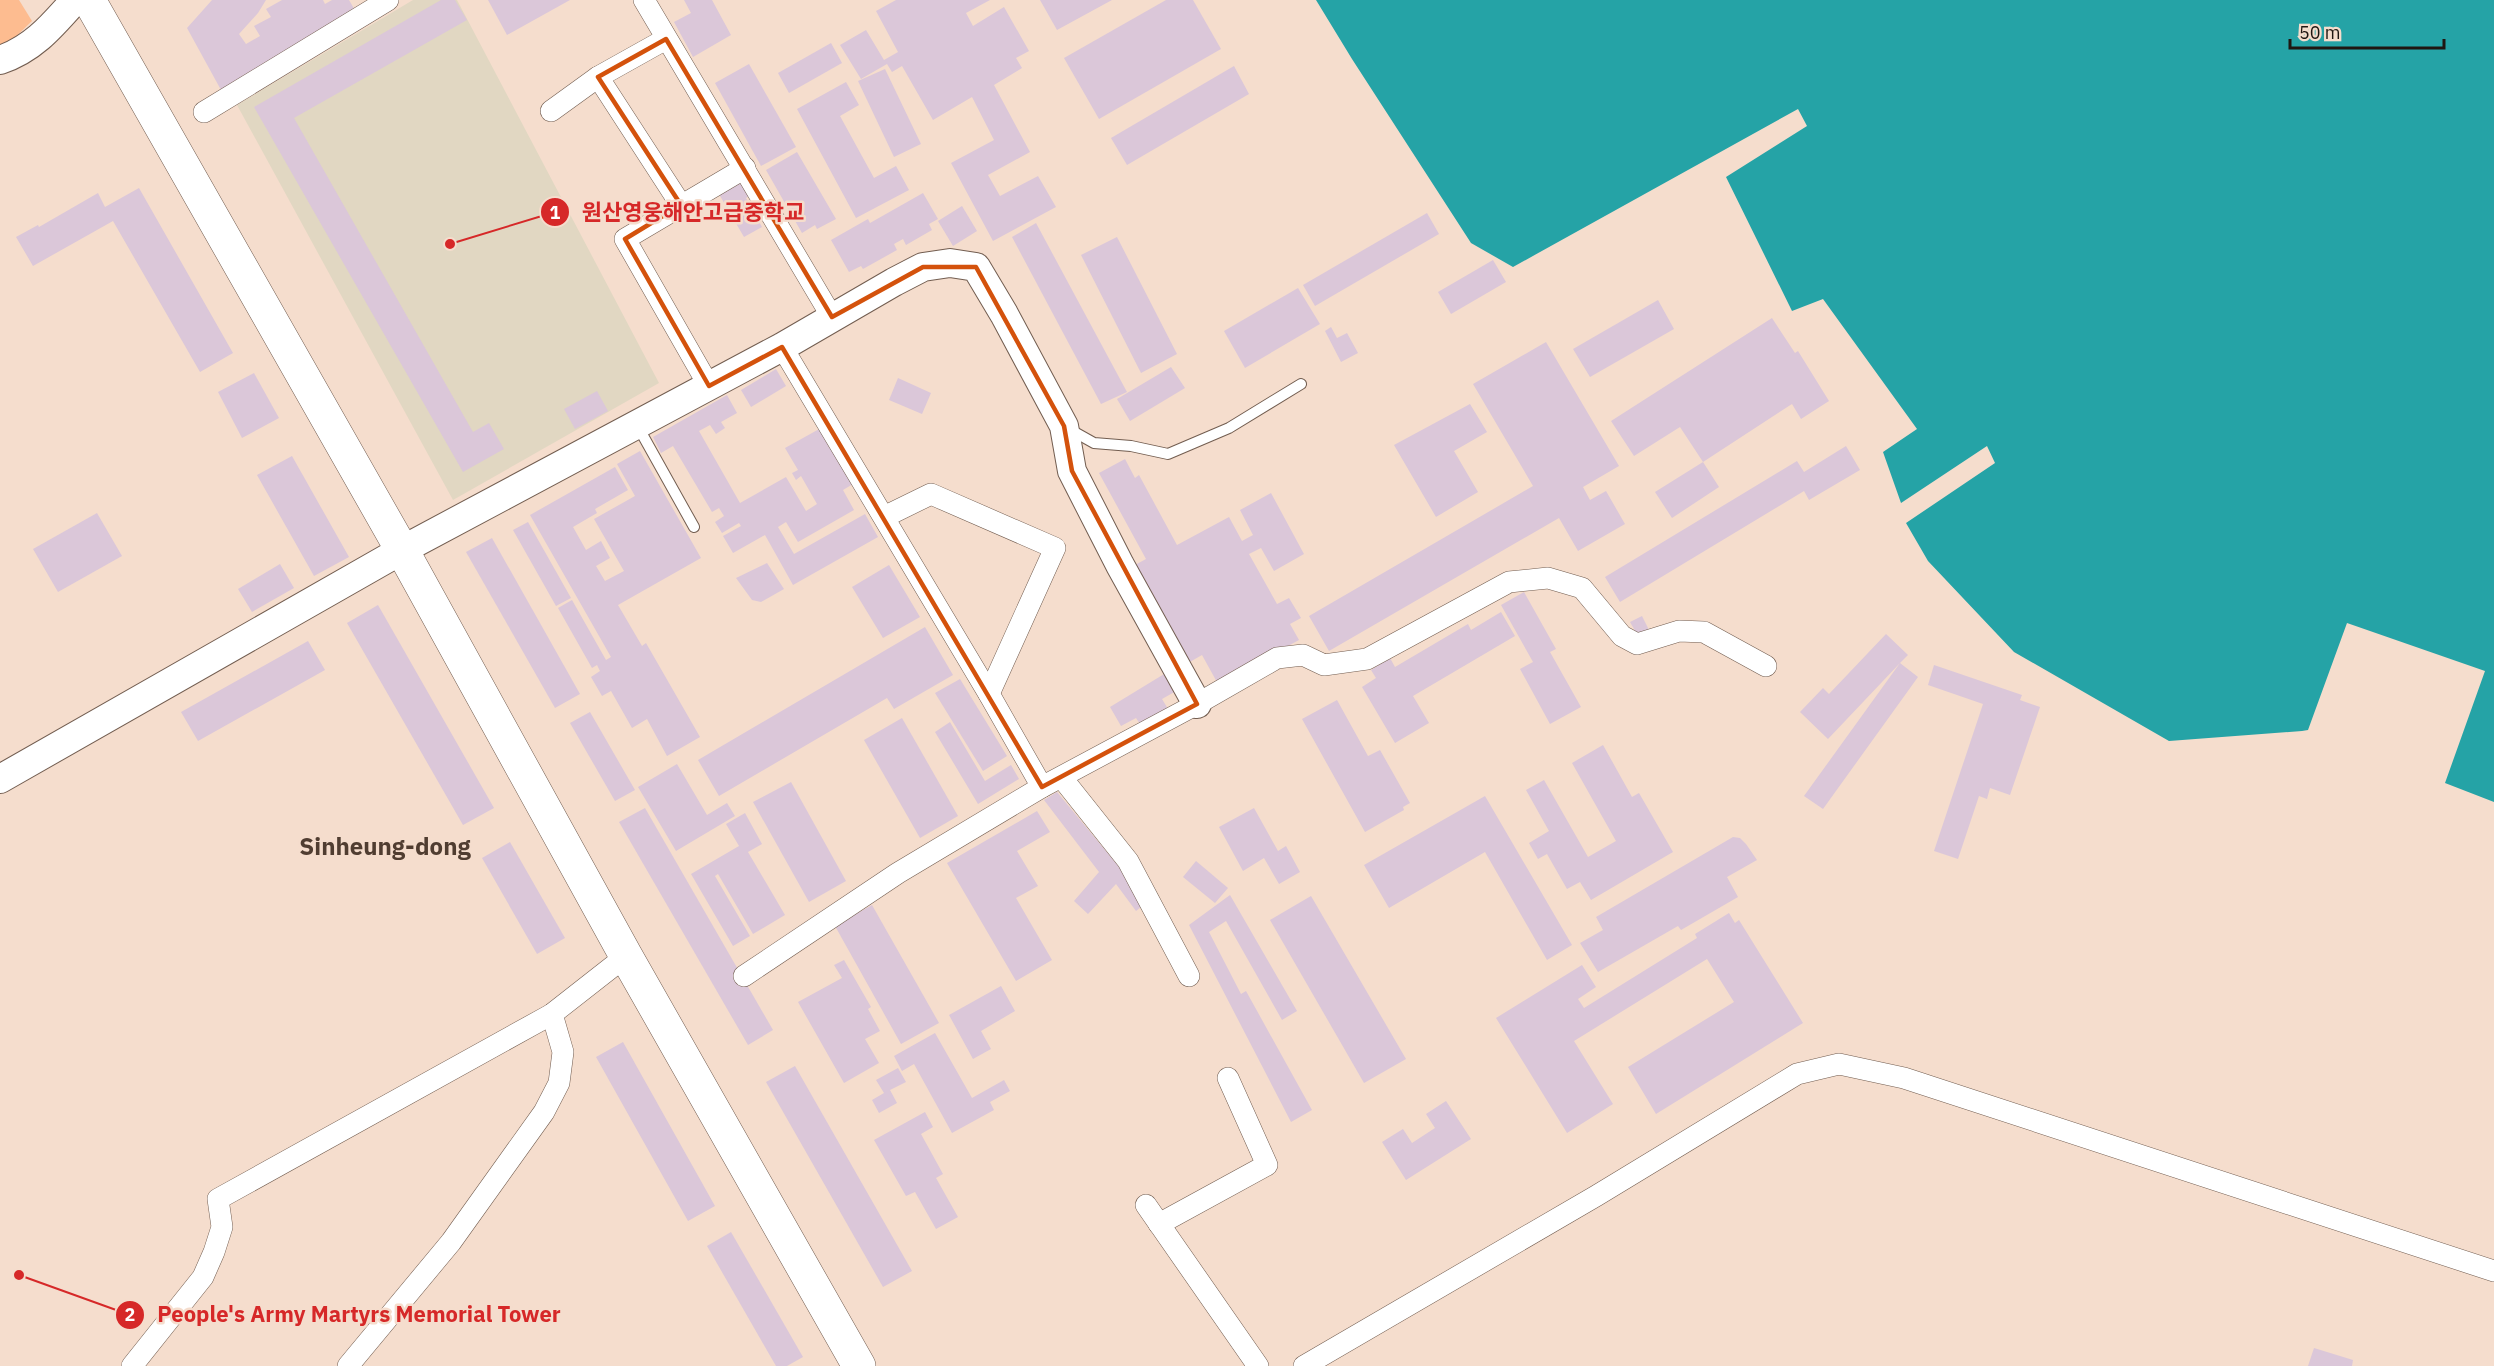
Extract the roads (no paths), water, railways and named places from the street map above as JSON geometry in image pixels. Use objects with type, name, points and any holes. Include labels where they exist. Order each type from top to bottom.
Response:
[{"type":"highway","points":[[89,0],[402,550],[626,956],[859,1366]]},
{"type":"street","points":[[0,60],[17,54],[44,35],[75,0]]},
{"type":"street","points":[[204,112],[388,0]]},
{"type":"street","points":[[644,0],[832,317]]},
{"type":"street","points":[[551,111],[598,77],[666,39]]},
{"type":"street","points":[[598,77],[681,205]]},
{"type":"street","points":[[709,386],[625,239],[745,168]]},
{"type":"street","points":[[0,779],[402,550],[782,347],[923,267],[950,263],[976,267],[1004,314],[1064,426],[1072,471],[1120,565],[1197,704]]},
{"type":"street","points":[[782,347],[990,694],[1042,788]]},
{"type":"street","points":[[884,517],[931,494],[1054,548],[990,694]]},
{"type":"street","points":[[744,976],[897,873],[1042,788],[1277,658],[1303,655],[1324,664],[1367,658],[1509,582],[1548,578],[1582,588],[1622,636],[1637,644],[1679,631],[1704,632],[1766,666]]},
{"type":"street","points":[[1062,778],[1128,861],[1189,976]]},
{"type":"street","points":[[132,1366],[203,1277],[222,1227],[218,1199],[552,1014],[626,956]]},
{"type":"street","points":[[348,1366],[451,1242],[544,1112],[559,1083],[563,1052],[552,1014]]},
{"type":"street","points":[[1305,1366],[1596,1196],[1797,1074],[1839,1064],[1915,1081],[2494,1271]]},
{"type":"street","points":[[1159,1224],[1267,1165],[1228,1078]]},
{"type":"street","points":[[1146,1204],[1258,1366]]},
{"type":"lane","points":[[1064,426],[1094,443],[1131,446],[1168,454],[1229,428],[1301,384]]},
{"type":"lane","points":[[637,425],[694,527]]},
{"type":"water","points":[[1316,0],[2494,0],[2494,802],[2445,783],[2485,671],[2347,623],[2308,730],[2302,731],[2169,741],[2014,652],[1928,561],[1906,523],[1995,463],[1987,446],[1901,503],[1883,452],[1917,429],[1823,299],[1792,311],[1726,177],[1807,126],[1798,109],[1513,267],[1471,243]]},
{"type":"place","name":"원산영웅해안고급중학교","points":[[450,244]]},
{"type":"place","name":"People's Army Martyrs Memorial Tower","points":[[19,1275]]},
{"type":"district","name":"Sinheung-dong","points":[[385,847]]}]
